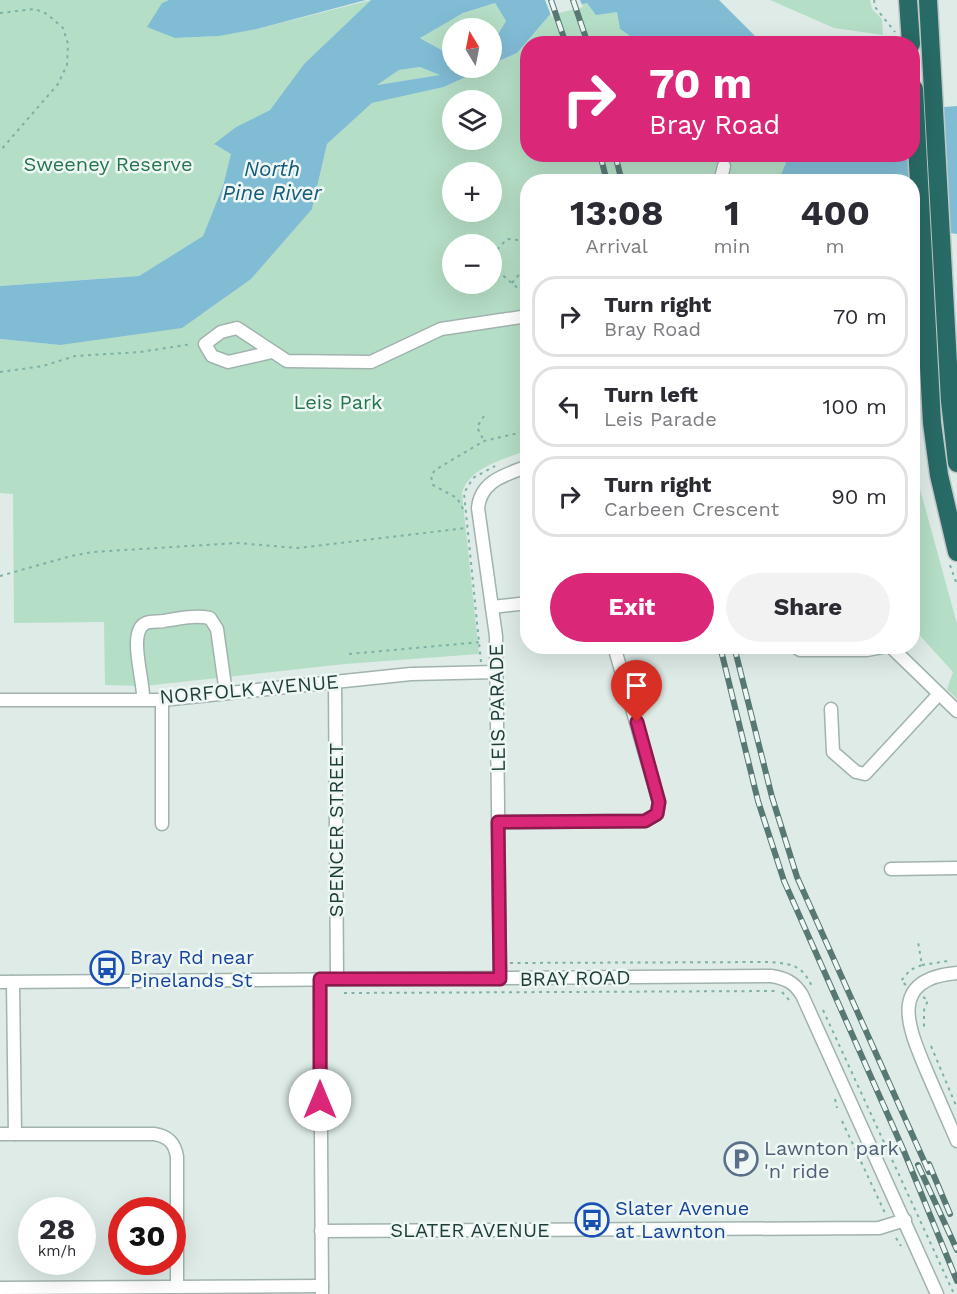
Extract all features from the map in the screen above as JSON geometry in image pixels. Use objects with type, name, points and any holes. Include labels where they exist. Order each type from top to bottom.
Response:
[{"type":"highway","points":[[904,36],[908,0]]},
{"type":"highway","points":[[928,0],[950,401],[957,463]]},
{"type":"highway","points":[[920,213],[934,446],[957,552]]},
{"type":"street","points":[[722,174],[723,166]]},
{"type":"street","points":[[272,352],[228,362],[212,356],[205,344],[220,332],[237,328],[287,361],[371,362],[441,329],[520,317]]},
{"type":"street","name":"LEIS PARADE","points":[[500,979],[497,672],[492,607],[480,534],[478,504],[485,489],[494,480],[520,469]]},
{"type":"street","points":[[492,607],[520,604]]},
{"type":"street","points":[[143,698],[144,686],[135,639],[137,631],[145,624],[199,616],[210,618],[217,629],[226,693]]},
{"type":"street","points":[[498,822],[645,821],[657,814],[659,802],[616,654]]},
{"type":"street","points":[[897,654],[957,711]]},
{"type":"street","name":"NORFOLK AVENUE","points":[[0,700],[143,698],[162,700],[411,674],[497,672]]},
{"type":"street","name":"SPENCER STREET","points":[[335,681],[337,979]]},
{"type":"street","points":[[831,709],[833,752],[856,772],[864,774],[939,694]]},
{"type":"street","points":[[162,700],[162,824]]},
{"type":"street","points":[[891,869],[957,868]]},
{"type":"street","points":[[957,973],[928,979],[914,991],[908,1005],[912,1035],[957,1141]]},
{"type":"street","name":"BRAY ROAD","points":[[0,982],[771,976],[789,981],[802,995],[905,1220]]},
{"type":"street","points":[[0,1288],[177,1287],[322,1290],[320,979]]},
{"type":"street","points":[[13,982],[15,1134]]},
{"type":"street","points":[[0,1134],[154,1134],[169,1139],[177,1157],[177,1287]]},
{"type":"street","points":[[905,1220],[937,1294]]},
{"type":"street","name":"SLATER AVENUE","points":[[321,1231],[879,1228],[905,1220]]},
{"type":"path","points":[[874,0],[875,7],[901,36]]},
{"type":"path","points":[[0,13],[35,9],[47,14],[63,28],[68,44],[67,65],[58,84],[0,151]]},
{"type":"path","points":[[502,245],[507,240],[520,241]]},
{"type":"path","points":[[502,274],[520,290]]},
{"type":"path","points":[[512,283],[520,274]]},
{"type":"path","points":[[0,372],[43,366],[75,356],[140,352],[180,344],[205,344]]},
{"type":"path","points":[[484,416],[477,427],[484,441]]},
{"type":"path","points":[[465,512],[457,498],[433,485],[431,476],[435,470],[484,441],[520,433]]},
{"type":"path","points":[[480,672],[481,642],[466,528],[464,493],[470,481],[498,464]]},
{"type":"path","points":[[0,576],[93,552],[237,543],[298,549],[466,528]]},
{"type":"path","points":[[349,654],[481,642]]},
{"type":"path","points":[[918,942],[922,965]]},
{"type":"path","points":[[926,1035],[924,1018],[928,1000],[901,981],[910,970],[922,965],[957,961]]},
{"type":"path","points":[[500,962],[516,964],[769,962],[786,964],[804,971],[814,990]]},
{"type":"path","points":[[344,993],[773,990],[782,992],[795,1011]]},
{"type":"path","points":[[819,1001],[954,1294]]},
{"type":"path","points":[[930,1045],[957,1107]]},
{"type":"path","points":[[835,1098],[837,1108]]},
{"type":"path","points":[[842,1121],[885,1213]]},
{"type":"green space","name":"Sweeney Reserve","points":[[0,0],[169,0],[162,3],[176,38],[218,36],[257,29],[371,0],[304,64],[270,110],[236,127],[215,145],[232,154],[223,186],[203,236],[139,276],[0,286]]},
{"type":"green space","points":[[770,0],[870,0],[872,9],[882,19],[883,35],[834,28]]},
{"type":"green space","points":[[495,3],[506,21],[502,28],[502,18],[454,18]]},
{"type":"green space","name":"Leis Park","points":[[587,3],[617,12],[620,29],[630,36],[532,36],[553,11]]},
{"type":"green space","points":[[442,24],[442,50],[419,37]]},
{"type":"green space","name":"Leis Park","points":[[520,50],[520,162],[786,163],[781,174],[520,174],[520,453],[480,470],[466,484],[462,493],[479,654],[345,664],[144,686],[105,685],[104,622],[14,623],[13,494],[0,493],[0,339],[60,345],[312,209],[327,144],[372,103],[444,87],[463,78],[502,78],[502,60]]},
{"type":"green space","points":[[420,67],[442,75],[376,85],[399,70]]},
{"type":"green space","points":[[920,489],[957,624],[957,699],[947,689],[953,672],[920,636]]},
{"type":"water","points":[[169,0],[366,0],[257,29],[219,36],[175,38],[147,27],[162,3]]},
{"type":"water","name":"North Pine River","points":[[371,0],[719,0],[755,36],[630,36],[620,29],[617,12],[596,15],[587,3],[553,11],[532,36],[520,36],[520,50],[517,53],[502,60],[502,28],[506,21],[495,3],[454,18],[442,18],[442,25],[420,38],[442,50],[442,78],[463,78],[444,87],[372,103],[327,144],[312,209],[251,279],[182,328],[60,345],[0,339],[0,286],[139,276],[203,236],[223,186],[231,154],[214,144],[236,127],[270,110],[304,64]],"holes":[[[420,67],[440,75],[377,85],[399,70]]]},
{"type":"water","points":[[920,101],[945,107],[957,106],[957,234],[920,229],[920,174],[781,174],[786,163],[920,162]]},
{"type":"pier","points":[[545,0],[580,0],[583,7],[555,14],[552,18]]},
{"type":"railway","points":[[551,0],[563,36]]},
{"type":"railway","points":[[573,0],[585,36]]},
{"type":"railway","points":[[602,162],[605,174]]},
{"type":"railway","points":[[617,162],[620,174]]},
{"type":"railway","points":[[722,654],[758,801],[784,881],[903,1149],[957,1281]]},
{"type":"railway","points":[[736,654],[772,797],[797,877],[929,1172]]},
{"type":"railway","points":[[929,1164],[950,1214]]},
{"type":"railway","points":[[918,1165],[957,1250]]},
{"type":"place","name":"Bray Rd near Pinelands St","points":[[107,968]]},
{"type":"place","name":"Lawnton park 'n' ride","points":[[741,1159]]},
{"type":"place","name":"Slater Avenue at Lawnton","points":[[592,1220]]},
{"type":"route","points":[[320,1100],[320,979],[500,979],[498,822],[645,821],[657,814],[659,802],[637,722]]}]
